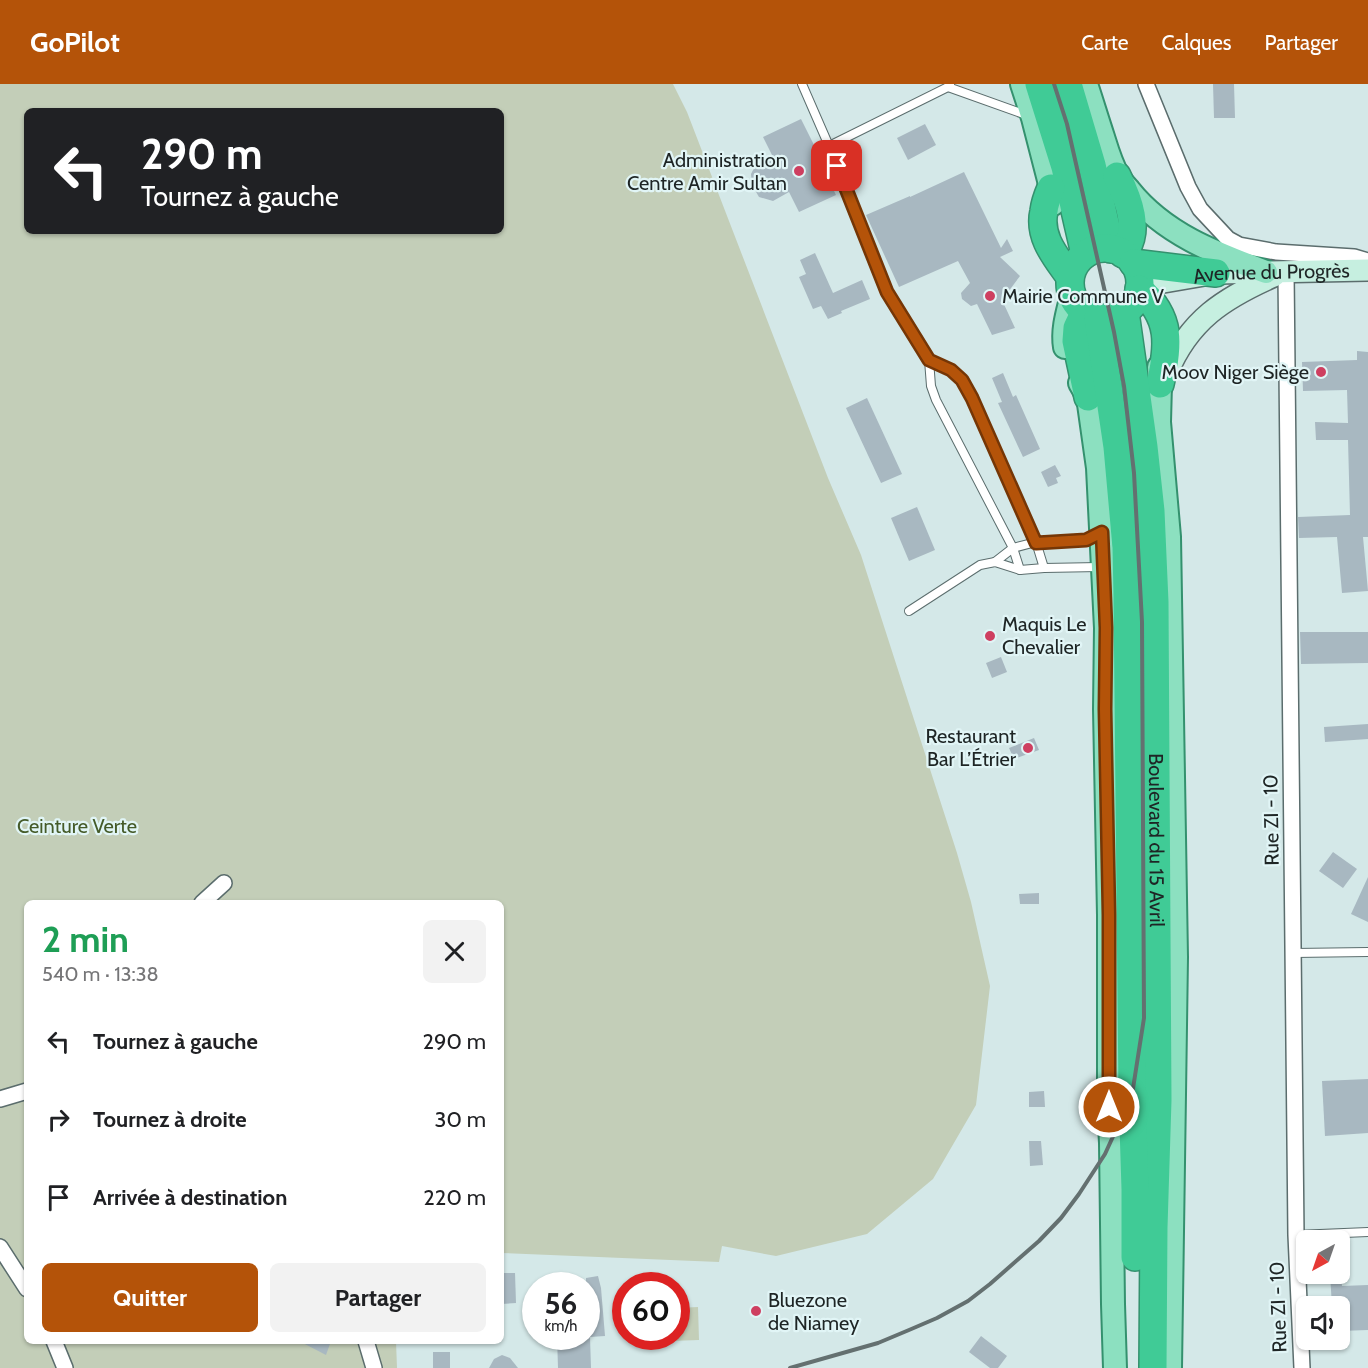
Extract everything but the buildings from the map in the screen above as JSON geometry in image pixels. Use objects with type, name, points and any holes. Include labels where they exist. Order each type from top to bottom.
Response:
[{"type":"highway","name":"Boulevard du 15 Avril","points":[[1040,84],[1065,167],[1081,287],[1117,447],[1126,547],[1132,1095],[1136,1189],[1135,1368]]},
{"type":"highway","points":[[1068,84],[1092,165],[1125,257],[1137,271],[1139,280],[1133,300]]},
{"type":"highway","points":[[1125,257],[1131,237],[1132,218],[1126,186]]},
{"type":"highway","points":[[1051,188],[1043,212],[1044,232],[1048,246],[1081,287],[1117,316],[1133,300],[1146,295],[1155,306],[1166,332],[1167,347],[1160,387]]},
{"type":"highway","points":[[1088,397],[1076,341],[1081,287],[1096,249],[1125,257],[1216,273]]},
{"type":"highway","name":"Boulevard du 15 Avril","points":[[1133,300],[1151,511],[1155,602],[1158,1100],[1154,1227],[1154,1368]]},
{"type":"main road","points":[[1022,84],[1051,188]]},
{"type":"main road","points":[[1086,84],[1107,153],[1126,186],[1147,210],[1185,238],[1205,248],[1278,272]]},
{"type":"main road","name":"Boulevard du 15 Avril","points":[[1160,387],[1159,422],[1169,537],[1176,957],[1170,1368]]},
{"type":"main road","points":[[1088,397],[1098,468],[1106,628],[1109,1107],[1112,1143],[1114,1368]]},
{"type":"street","points":[[1146,84],[1188,187],[1200,209],[1228,239],[1239,245],[1276,252],[1354,257],[1368,261]]},
{"type":"street","name":"Avenue du Progrès","points":[[1133,300],[1152,284],[1216,273],[1368,270]]},
{"type":"street","points":[[1160,387],[1173,358],[1200,322],[1230,298],[1278,272]]},
{"type":"street","name":"Rue ZI - 10","points":[[1278,272],[1293,953],[1296,1235]]},
{"type":"street","points":[[205,900],[224,883]]},
{"type":"street","points":[[0,1099],[24,1092]]},
{"type":"street","points":[[0,1246],[24,1283]]},
{"type":"street","name":"Rue ZI - 10","points":[[1298,1284],[1302,1368]]},
{"type":"street","points":[[55,1344],[65,1368]]},
{"type":"street","points":[[367,1344],[374,1368]]},
{"type":"lane","points":[[802,84],[887,292],[929,360],[931,386],[936,400],[1013,548],[1020,570]]},
{"type":"lane","points":[[829,146],[949,86],[1033,118]]},
{"type":"lane","points":[[929,360],[951,370],[962,380],[972,398],[1036,543],[1044,568]]},
{"type":"lane","points":[[909,611],[980,565],[995,562],[1013,548],[1036,543],[1086,540],[1102,532]]},
{"type":"lane","points":[[995,562],[1020,570],[1104,567]]},
{"type":"lane","points":[[1293,953],[1368,952]]},
{"type":"lane","points":[[1350,1233],[1368,1232]]},
{"type":"green space","name":"Ceinture Verte","points":[[0,84],[673,84],[687,112],[828,478],[861,555],[957,853],[990,986],[976,1105],[933,1179],[867,1234],[776,1256],[722,1246],[719,1262],[504,1253],[504,900],[24,900],[24,1344],[396,1344],[397,1368],[0,1368]]},
{"type":"green space","points":[[690,1307],[698,1307],[699,1340],[690,1340]]},
{"type":"railway","points":[[790,1368],[878,1343],[909,1330],[968,1301],[990,1284],[1039,1241],[1061,1218],[1105,1154],[1132,1095],[1144,1018],[1142,622],[1134,473],[1124,386],[1114,332],[1067,124],[1054,84]]},
{"type":"place","name":"Administration Centre Amir Sultan","points":[[799,171]]},
{"type":"place","name":"Mairie Commune V","points":[[990,296]]},
{"type":"place","name":"Moov Niger Siège","points":[[1321,372]]},
{"type":"place","name":"Maquis Le Chevalier","points":[[990,636]]},
{"type":"place","name":"Restaurant Bar L’Étrier","points":[[1028,748]]},
{"type":"place","name":"Bluezone de Niamey","points":[[756,1311]]},
{"type":"route","points":[[837,166],[887,292],[929,360],[951,370],[962,380],[1036,543],[1086,540],[1102,532],[1106,628],[1109,1107]]}]
